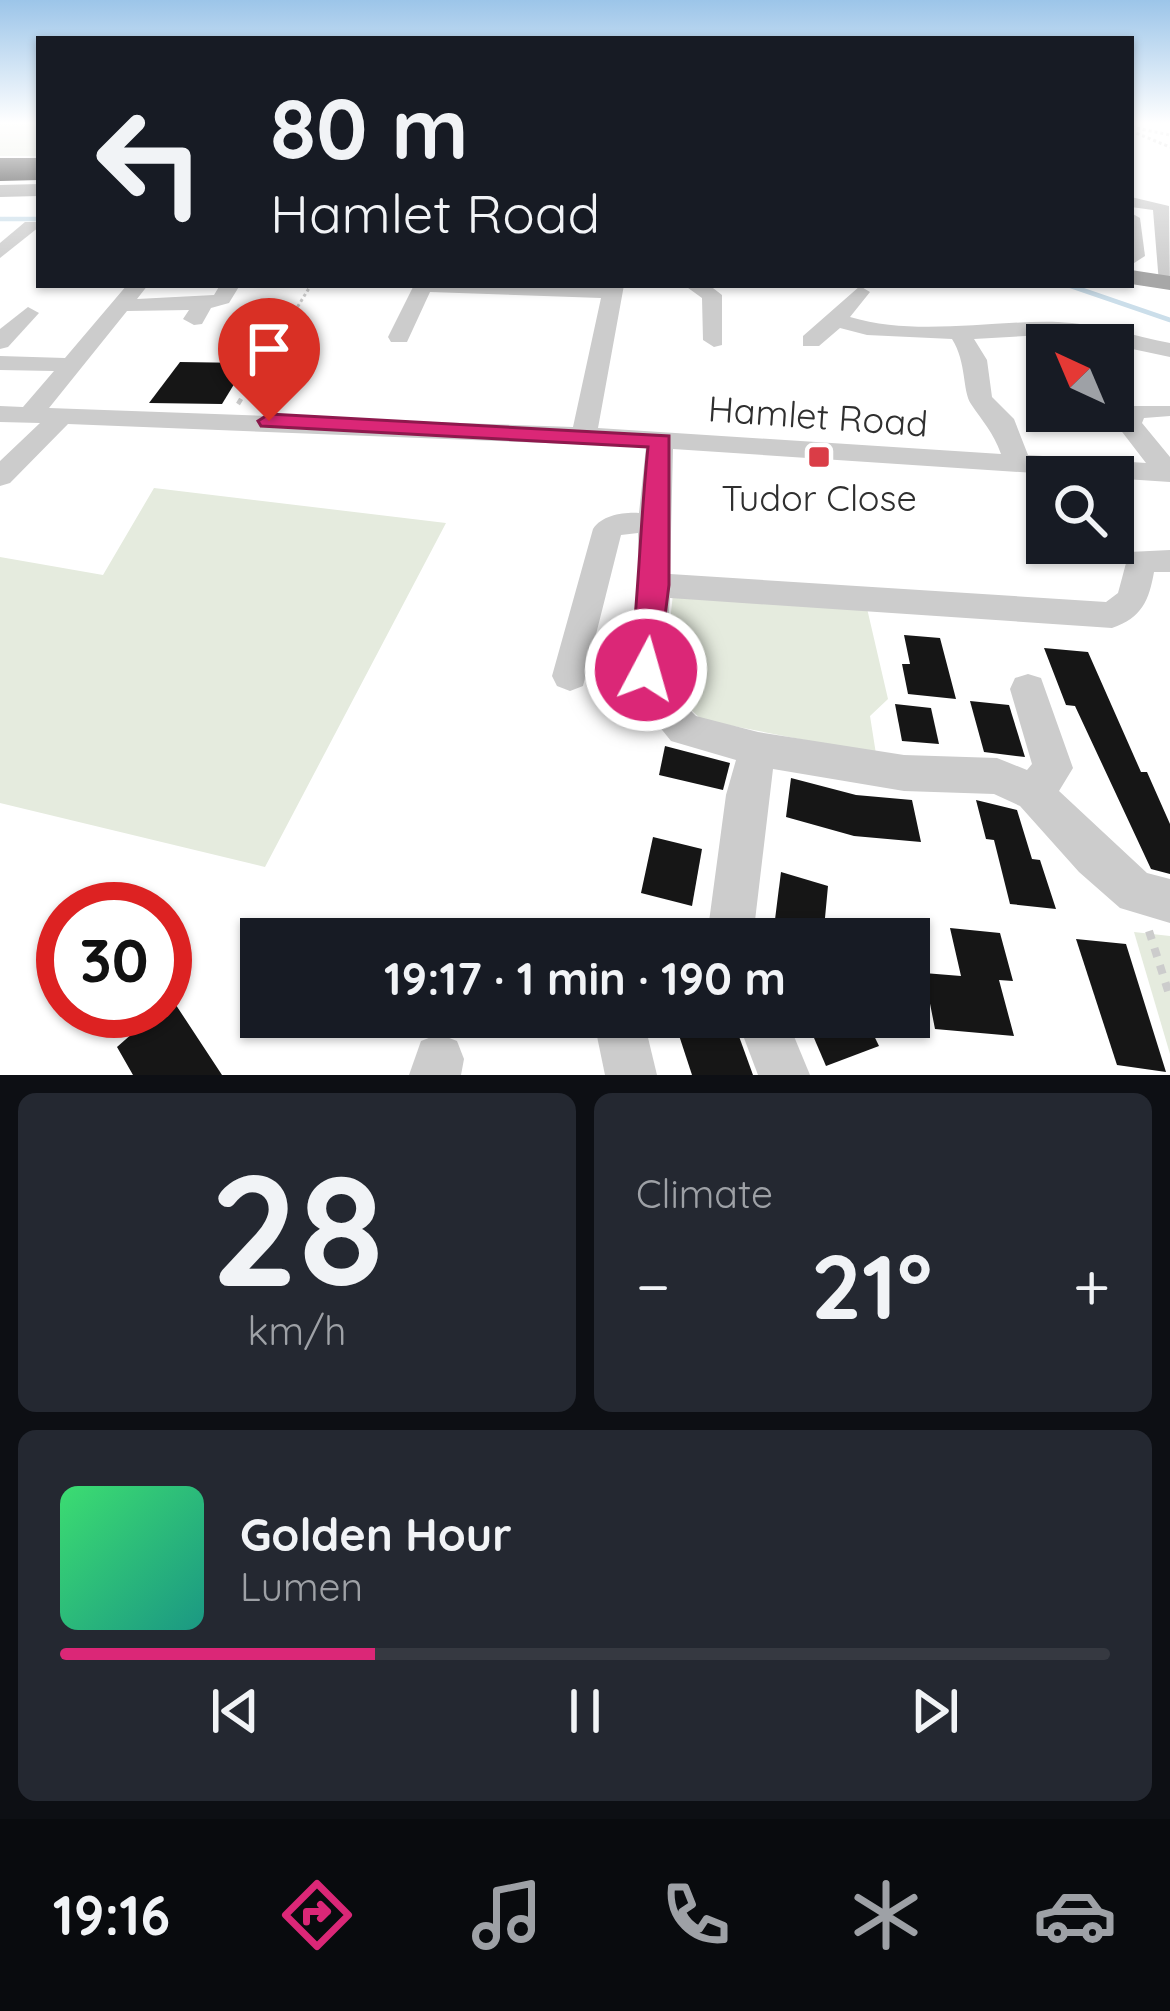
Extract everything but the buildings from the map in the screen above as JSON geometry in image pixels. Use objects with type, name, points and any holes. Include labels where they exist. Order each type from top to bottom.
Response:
[{"type":"main road","points":[[0,191],[36,190]]},
{"type":"main road","points":[[1134,276],[1168,266]]},
{"type":"street","points":[[1134,202],[1161,206],[1168,266]]},
{"type":"street","points":[[1134,218],[1163,223]]},
{"type":"street","points":[[0,251],[16,233]]},
{"type":"street","points":[[29,416],[130,295],[199,311],[222,298],[228,288]]},
{"type":"street","points":[[399,338],[423,288]]},
{"type":"street","points":[[584,435],[612,288]]},
{"type":"street","points":[[699,288],[712,295],[714,340]]},
{"type":"street","points":[[811,341],[860,292]]},
{"type":"street","points":[[0,342],[28,313]]},
{"type":"street","points":[[837,320],[868,329],[959,333],[1062,328],[1170,350]]},
{"type":"street","points":[[959,333],[976,360],[980,398],[1001,419],[1018,466]]},
{"type":"street","points":[[0,363],[73,364]]},
{"type":"street","points":[[1161,411],[1135,411],[1130,424],[1169,472]]},
{"type":"street","name":"Hamlet Road","points":[[0,414],[584,435],[1169,472]]},
{"type":"street","points":[[3,471],[62,416]]},
{"type":"street","points":[[660,441],[653,525],[655,585],[646,670],[652,694],[684,729],[758,749],[904,773],[997,776],[1034,793],[1094,857],[1153,896]]},
{"type":"street","points":[[570,676],[608,529],[626,522],[653,525]]},
{"type":"street","points":[[655,585],[1112,615],[1133,599],[1140,560],[1170,561]]},
{"type":"street","points":[[1028,689],[1053,768],[1034,793]]},
{"type":"street","points":[[732,918],[746,795],[758,749]]},
{"type":"street","points":[[623,1038],[631,1075]]},
{"type":"street","points":[[769,1038],[784,1075]]},
{"type":"path","points":[[229,419],[309,288]]},
{"type":"path","points":[[1153,896],[1170,997]]},
{"type":"shaded area","points":[[154,488],[446,523],[265,867],[0,803],[0,557],[103,575]]},
{"type":"shaded area","points":[[673,594],[866,604],[888,699],[870,716],[876,754],[702,720],[670,690],[665,666]]},
{"type":"shaded area","points":[[1134,932],[1170,936],[1170,1054]]},
{"type":"waterway","points":[[0,219],[36,219]]},
{"type":"waterway","points":[[1077,288],[1170,320]]},
{"type":"place","name":"Tudor Close","points":[[819,457]]},
{"type":"route","points":[[269,421],[660,441],[653,525],[655,585],[646,670]]}]
